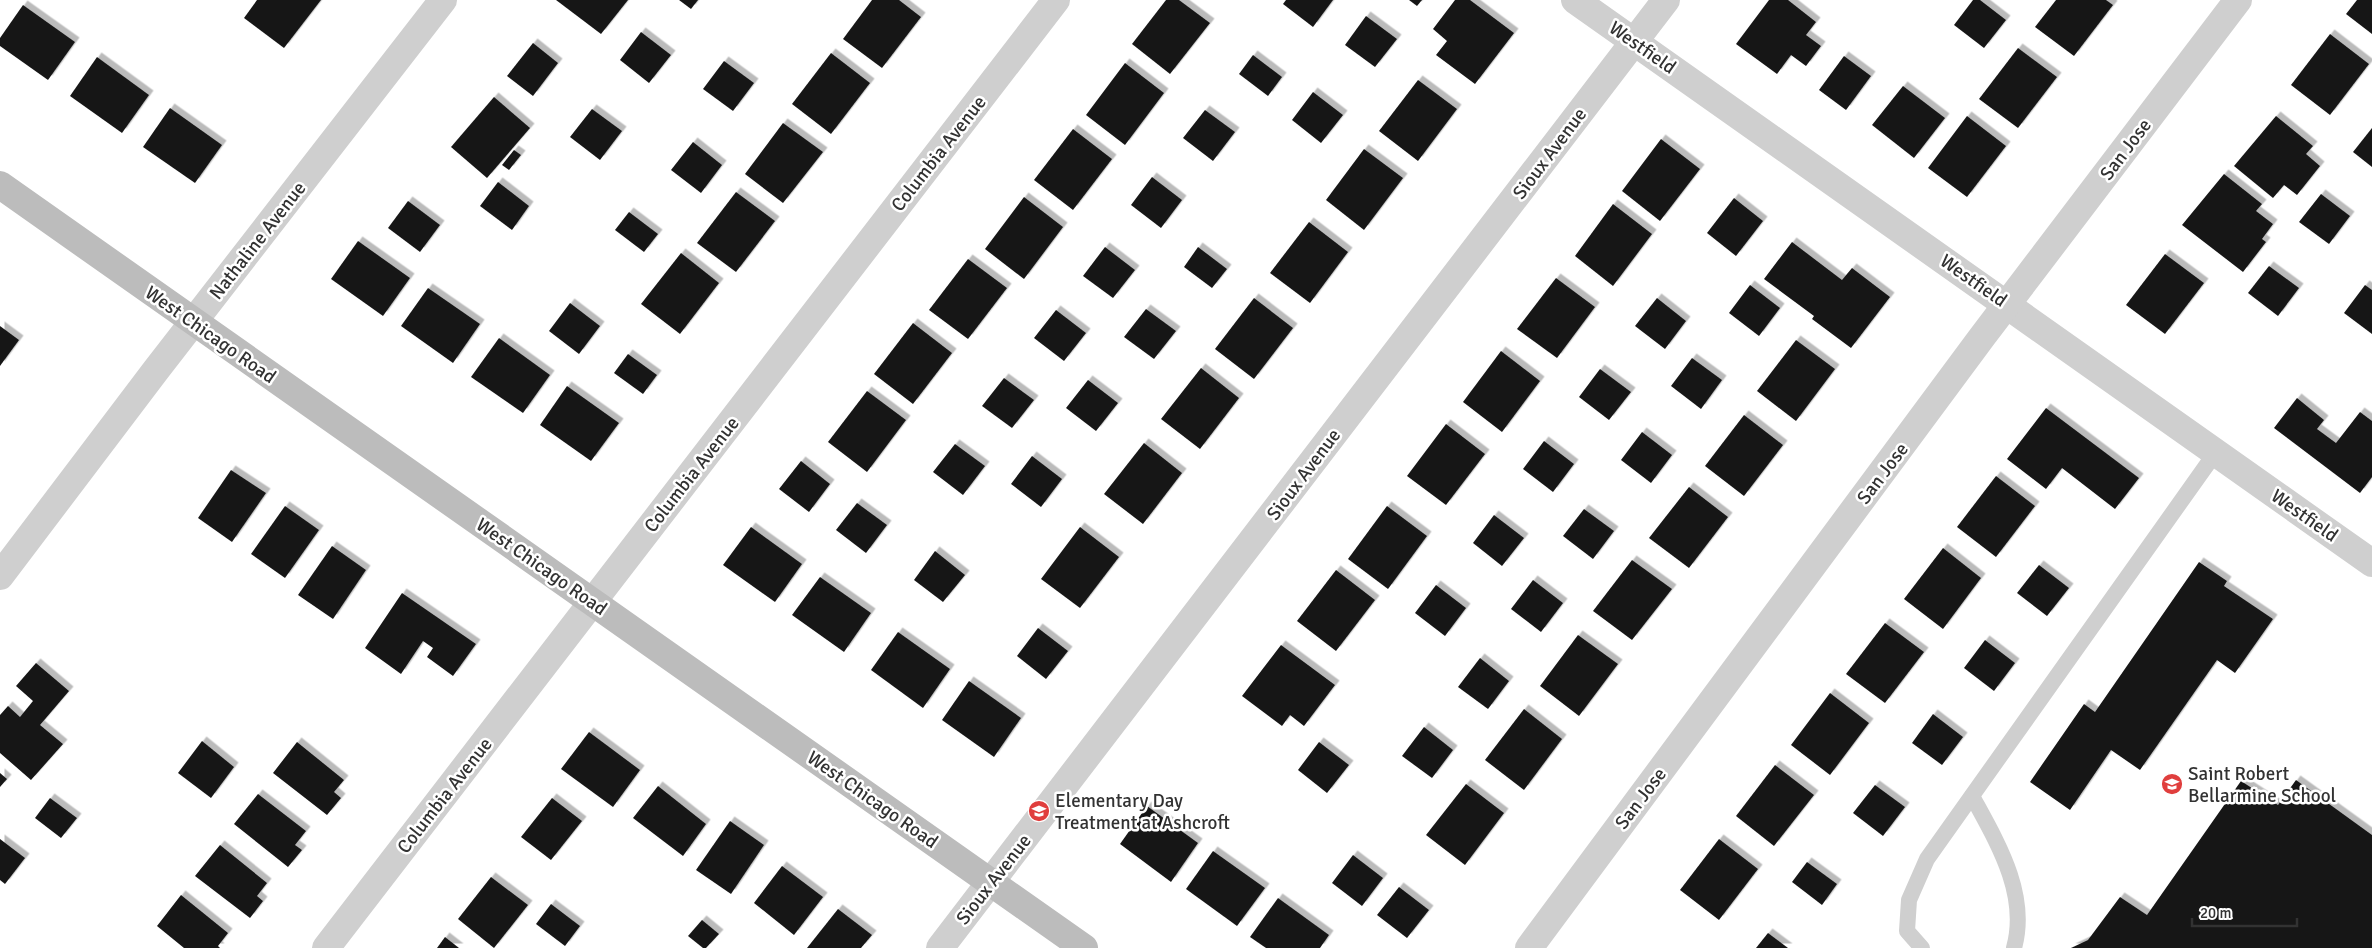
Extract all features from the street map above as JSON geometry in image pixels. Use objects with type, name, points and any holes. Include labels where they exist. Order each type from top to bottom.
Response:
[{"type":"street","name":"Nathaline Avenue","points":[[0,576],[193,322],[443,0]]},
{"type":"street","name":"Columbia Avenue","points":[[326,948],[1056,0]]},
{"type":"street","name":"Westfield","points":[[1575,0],[2008,304],[2372,563]]},
{"type":"street","name":"Sioux Avenue","points":[[940,948],[1666,0]]},
{"type":"street","name":"San Jose","points":[[1529,948],[2008,304],[2238,0]]},
{"type":"street","name":"West Chicago Road","points":[[0,185],[1084,948]]},
{"type":"lane","points":[[1922,948],[1907,930],[1909,900],[1927,860],[2216,452]]},
{"type":"lane","points":[[1972,796],[2007,863],[2018,914],[2014,948]]},
{"type":"building","points":[[257,0],[321,0],[284,48],[244,18]]},
{"type":"building","points":[[556,0],[628,0],[601,34]]},
{"type":"building","points":[[679,0],[698,0],[691,9]]},
{"type":"building","points":[[872,0],[899,0],[921,17],[882,68],[843,39]]},
{"type":"building","points":[[1166,0],[1179,0],[1210,23],[1170,74],[1132,44]]},
{"type":"building","points":[[1286,0],[1333,0],[1313,27],[1283,4]]},
{"type":"building","points":[[1409,0],[1422,0],[1417,6]]},
{"type":"building","points":[[1455,0],[1470,0],[1514,33],[1475,84],[1436,55],[1447,41],[1433,29]]},
{"type":"building","points":[[1769,0],[1788,0],[1816,22],[1806,35],[1821,46],[1806,66],[1791,55],[1777,74],[1736,44]]},
{"type":"building","points":[[1973,0],[1980,0],[2006,20],[1984,48],[1954,25]]},
{"type":"building","points":[[2056,0],[2106,0],[2113,5],[2074,56],[2035,27]]},
{"type":"building","points":[[2357,0],[2372,0],[2372,34],[2346,14]]},
{"type":"building","points":[[23,5],[75,42],[48,80],[0,46],[0,38]]},
{"type":"building","points":[[1366,16],[1397,39],[1375,67],[1345,45]]},
{"type":"building","points":[[641,32],[671,55],[649,83],[620,60]]},
{"type":"building","points":[[2330,34],[2369,64],[2330,115],[2291,85]]},
{"type":"building","points":[[533,43],[558,63],[533,96],[507,76]]},
{"type":"building","points":[[2018,48],[2057,77],[2018,128],[1979,99]]},
{"type":"building","points":[[831,53],[870,83],[831,134],[792,104]]},
{"type":"building","points":[[1253,55],[1282,77],[1268,96],[1239,74]]},
{"type":"building","points":[[1844,56],[1871,76],[1846,110],[1819,90]]},
{"type":"building","points":[[97,57],[149,95],[122,133],[70,96]]},
{"type":"building","points":[[724,61],[754,83],[733,111],[703,89]]},
{"type":"building","points":[[1125,63],[1164,93],[1125,145],[1086,115]]},
{"type":"building","points":[[1418,80],[1457,109],[1418,161],[1379,131]]},
{"type":"building","points":[[1903,86],[1945,118],[1914,158],[1872,125]]},
{"type":"building","points":[[1313,92],[1343,115],[1321,143],[1292,120]]},
{"type":"building","points":[[494,97],[530,128],[487,178],[451,147]]},
{"type":"building","points":[[170,108],[222,145],[195,183],[143,147]]},
{"type":"building","points":[[592,109],[622,131],[600,160],[570,137]]},
{"type":"building","points":[[1205,110],[1235,132],[1213,161],[1183,138]]},
{"type":"building","points":[[1967,116],[2006,146],[1967,197],[1928,168]]},
{"type":"building","points":[[2276,116],[2313,146],[2306,154],[2320,166],[2297,195],[2284,185],[2273,198],[2234,166]]},
{"type":"building","points":[[783,123],[823,152],[783,203],[745,174]]},
{"type":"building","points":[[2372,128],[2372,167],[2353,152]]},
{"type":"building","points":[[1073,129],[1112,159],[1073,210],[1034,180]]},
{"type":"building","points":[[1661,139],[1700,169],[1660,221],[1622,191]]},
{"type":"building","points":[[693,142],[722,165],[701,193],[671,170]]},
{"type":"building","points":[[1364,149],[1403,178],[1364,230],[1326,200]]},
{"type":"building","points":[[514,150],[521,155],[509,170],[502,165]]},
{"type":"building","points":[[2224,174],[2262,204],[2256,211],[2273,224],[2262,239],[2266,242],[2243,272],[2182,225]]},
{"type":"building","points":[[1152,177],[1182,200],[1161,228],[1131,205]]},
{"type":"building","points":[[498,182],[529,206],[512,230],[480,206]]},
{"type":"building","points":[[736,192],[775,221],[736,272],[697,243]]},
{"type":"building","points":[[2321,194],[2350,216],[2329,244],[2299,222]]},
{"type":"building","points":[[1024,197],[1063,227],[1024,279],[985,249]]},
{"type":"building","points":[[1734,198],[1763,221],[1736,256],[1707,233]]},
{"type":"building","points":[[408,201],[440,225],[420,252],[388,228]]},
{"type":"building","points":[[1613,204],[1652,234],[1613,286],[1575,256]]},
{"type":"building","points":[[629,212],[658,234],[644,252],[615,230]]},
{"type":"building","points":[[1309,222],[1348,252],[1310,303],[1270,273]]},
{"type":"building","points":[[358,241],[410,278],[383,316],[331,279]]},
{"type":"building","points":[[1792,242],[1842,280],[1852,268],[1890,297],[1851,348],[1812,319],[1814,316],[1764,279]]},
{"type":"building","points":[[1105,247],[1135,270],[1113,298],[1083,276]]},
{"type":"building","points":[[1198,247],[1227,269],[1212,288],[1184,267]]},
{"type":"building","points":[[681,253],[719,283],[680,334],[641,304]]},
{"type":"building","points":[[2165,254],[2204,283],[2165,334],[2126,305]]},
{"type":"building","points":[[968,259],[1007,288],[968,339],[929,310]]},
{"type":"building","points":[[2269,266],[2299,288],[2278,316],[2248,293]]},
{"type":"building","points":[[1556,278],[1595,307],[1557,358],[1517,329]]},
{"type":"building","points":[[1750,285],[1780,308],[1759,336],[1729,313]]},
{"type":"building","points":[[2365,285],[2372,290],[2372,334],[2344,313]]},
{"type":"building","points":[[428,288],[480,324],[453,363],[401,326]]},
{"type":"building","points":[[1254,298],[1293,328],[1254,379],[1215,349]]},
{"type":"building","points":[[1657,298],[1686,321],[1665,349],[1635,326]]},
{"type":"building","points":[[570,303],[600,326],[579,354],[549,331]]},
{"type":"building","points":[[1146,309],[1176,331],[1154,359],[1124,337]]},
{"type":"building","points":[[1056,310],[1086,333],[1064,361],[1034,338]]},
{"type":"building","points":[[913,323],[952,353],[913,404],[874,374]]},
{"type":"building","points":[[0,326],[19,340],[0,366]]},
{"type":"building","points":[[499,338],[550,375],[523,413],[471,377]]},
{"type":"building","points":[[1796,340],[1835,369],[1796,421],[1757,391]]},
{"type":"building","points":[[1501,351],[1540,381],[1502,432],[1463,402]]},
{"type":"building","points":[[628,354],[657,375],[643,394],[614,373]]},
{"type":"building","points":[[1692,358],[1722,380],[1701,409],[1671,386]]},
{"type":"building","points":[[1201,368],[1239,398],[1200,449],[1161,419]]},
{"type":"building","points":[[1600,369],[1631,392],[1609,420],[1579,397]]},
{"type":"building","points":[[1004,378],[1034,400],[1012,428],[982,406]]},
{"type":"building","points":[[1088,380],[1118,403],[1096,431],[1066,408]]},
{"type":"building","points":[[567,386],[619,423],[591,461],[540,425]]},
{"type":"building","points":[[867,391],[906,420],[867,472],[828,442]]},
{"type":"building","points":[[2297,398],[2324,420],[2317,429],[2336,443],[2360,412],[2372,421],[2372,477],[2360,493],[2274,428]]},
{"type":"building","points":[[2046,408],[2139,478],[2115,509],[2062,468],[2046,489],[2007,459]]},
{"type":"building","points":[[1744,415],[1783,445],[1744,496],[1705,466]]},
{"type":"building","points":[[1446,424],[1485,454],[1446,505],[1407,476]]},
{"type":"building","points":[[1642,432],[1672,455],[1651,483],[1621,460]]},
{"type":"building","points":[[1544,441],[1574,464],[1553,492],[1523,469]]},
{"type":"building","points":[[1144,443],[1182,473],[1143,524],[1104,494]]},
{"type":"building","points":[[955,444],[985,466],[963,495],[933,472]]},
{"type":"building","points":[[1032,456],[1062,479],[1041,507],[1011,484]]},
{"type":"building","points":[[801,461],[830,484],[809,512],[779,489]]},
{"type":"building","points":[[231,470],[266,493],[232,542],[198,518]]},
{"type":"building","points":[[1996,476],[2035,506],[1996,557],[1957,527]]},
{"type":"building","points":[[1689,487],[1728,517],[1689,568],[1649,538]]},
{"type":"building","points":[[857,503],[887,525],[866,553],[836,530]]},
{"type":"building","points":[[285,506],[319,530],[285,578],[251,554]]},
{"type":"building","points":[[1387,506],[1427,536],[1388,589],[1348,559]]},
{"type":"building","points":[[1584,509],[1614,531],[1593,559],[1563,536]]},
{"type":"building","points":[[1494,515],[1524,538],[1502,566],[1473,543]]},
{"type":"building","points":[[751,527],[802,564],[775,602],[723,565]]},
{"type":"building","points":[[1080,527],[1119,557],[1080,608],[1041,579]]},
{"type":"building","points":[[332,546],[366,570],[333,619],[298,595]]},
{"type":"building","points":[[1943,548],[1981,578],[1943,629],[1904,599]]},
{"type":"building","points":[[935,551],[965,575],[943,602],[914,580]]},
{"type":"building","points":[[1632,560],[1672,589],[1632,640],[1593,611]]},
{"type":"building","points":[[2199,562],[2227,581],[2224,586],[2273,619],[2235,673],[2217,660],[2140,770],[2111,750],[2070,810],[2030,782],[2084,704],[2095,712]]},
{"type":"building","points":[[2039,565],[2069,588],[2047,616],[2017,593]]},
{"type":"building","points":[[1336,570],[1375,600],[1336,651],[1297,621]]},
{"type":"building","points":[[820,577],[871,613],[844,652],[792,615]]},
{"type":"building","points":[[1533,580],[1563,603],[1541,632],[1511,609]]},
{"type":"building","points":[[1436,585],[1466,608],[1445,636],[1415,613]]},
{"type":"building","points":[[402,593],[476,644],[453,676],[427,657],[433,648],[423,641],[401,674],[365,648]]},
{"type":"building","points":[[1885,623],[1924,652],[1885,703],[1846,674]]},
{"type":"building","points":[[1038,628],[1068,651],[1046,679],[1017,656]]},
{"type":"building","points":[[898,632],[950,669],[923,708],[871,670]]},
{"type":"building","points":[[1578,635],[1618,664],[1579,716],[1540,686]]},
{"type":"building","points":[[1985,640],[2015,663],[1994,691],[1964,668]]},
{"type":"building","points":[[1281,645],[1335,685],[1304,726],[1290,715],[1282,726],[1242,696]]},
{"type":"building","points":[[1480,658],[1509,681],[1488,709],[1458,687]]},
{"type":"building","points":[[36,663],[69,691],[40,725],[63,744],[31,780],[0,753],[0,715],[8,706],[20,717],[33,701],[16,686]]},
{"type":"building","points":[[969,681],[1021,718],[994,757],[942,720]]},
{"type":"building","points":[[1830,693],[1869,723],[1830,775],[1791,745]]},
{"type":"building","points":[[1524,709],[1562,739],[1524,790],[1485,760]]},
{"type":"building","points":[[1933,714],[1963,737],[1942,765],[1912,743]]},
{"type":"building","points":[[1424,727],[1453,750],[1432,778],[1402,756]]},
{"type":"building","points":[[589,732],[640,770],[613,807],[561,769]]},
{"type":"building","points":[[202,741],[234,767],[211,798],[178,773]]},
{"type":"building","points":[[297,742],[344,780],[334,792],[341,798],[327,815],[273,773]]},
{"type":"building","points":[[1319,742],[1349,765],[1327,793],[1298,770]]},
{"type":"building","points":[[1775,765],[1814,795],[1774,846],[1736,816]]},
{"type":"building","points":[[0,773],[7,779],[0,787]]},
{"type":"building","points":[[2296,780],[2372,835],[2372,948],[2071,948],[2088,940],[2120,897],[2147,915],[2241,781],[2278,805]]},
{"type":"building","points":[[1466,784],[1504,813],[1465,865],[1426,835]]},
{"type":"building","points":[[1875,785],[1905,807],[1883,836],[1853,813]]},
{"type":"building","points":[[658,786],[706,824],[683,856],[633,818]]},
{"type":"building","points":[[258,794],[306,831],[295,845],[302,850],[288,867],[234,824]]},
{"type":"building","points":[[50,798],[77,818],[61,838],[35,818]]},
{"type":"building","points":[[552,798],[582,821],[551,860],[521,837]]},
{"type":"building","points":[[1147,806],[1198,843],[1171,882],[1120,844]]},
{"type":"building","points":[[730,821],[764,845],[731,894],[696,870]]},
{"type":"building","points":[[0,839],[25,858],[5,884],[0,880]]},
{"type":"building","points":[[1719,839],[1758,869],[1719,920],[1680,890]]},
{"type":"building","points":[[220,845],[267,883],[257,896],[263,901],[250,918],[195,876]]},
{"type":"building","points":[[1213,851],[1265,888],[1237,926],[1186,889]]},
{"type":"building","points":[[1353,855],[1383,878],[1362,906],[1332,883]]},
{"type":"building","points":[[1807,862],[1837,884],[1822,905],[1792,882]]},
{"type":"building","points":[[782,866],[823,897],[794,935],[754,903]]},
{"type":"building","points":[[491,877],[528,905],[494,948],[458,919]]},
{"type":"building","points":[[1399,887],[1429,910],[1407,938],[1377,915]]},
{"type":"building","points":[[181,895],[228,933],[218,946],[220,948],[184,948],[157,926]]},
{"type":"building","points":[[1278,898],[1329,935],[1320,948],[1266,948],[1250,937]]},
{"type":"building","points":[[551,904],[580,926],[565,946],[536,924]]},
{"type":"building","points":[[838,909],[872,935],[861,948],[807,948]]},
{"type":"building","points":[[702,920],[719,934],[706,948],[703,948],[688,936]]},
{"type":"building","points":[[1768,933],[1788,948],[1756,948]]},
{"type":"building","points":[[445,937],[459,948],[437,948]]},
{"type":"place","name":"Saint Robert Bellarmine School","points":[[2172,784]]},
{"type":"place","name":"Elementary Day Treatment at Ashcroft","points":[[1039,811]]}]
